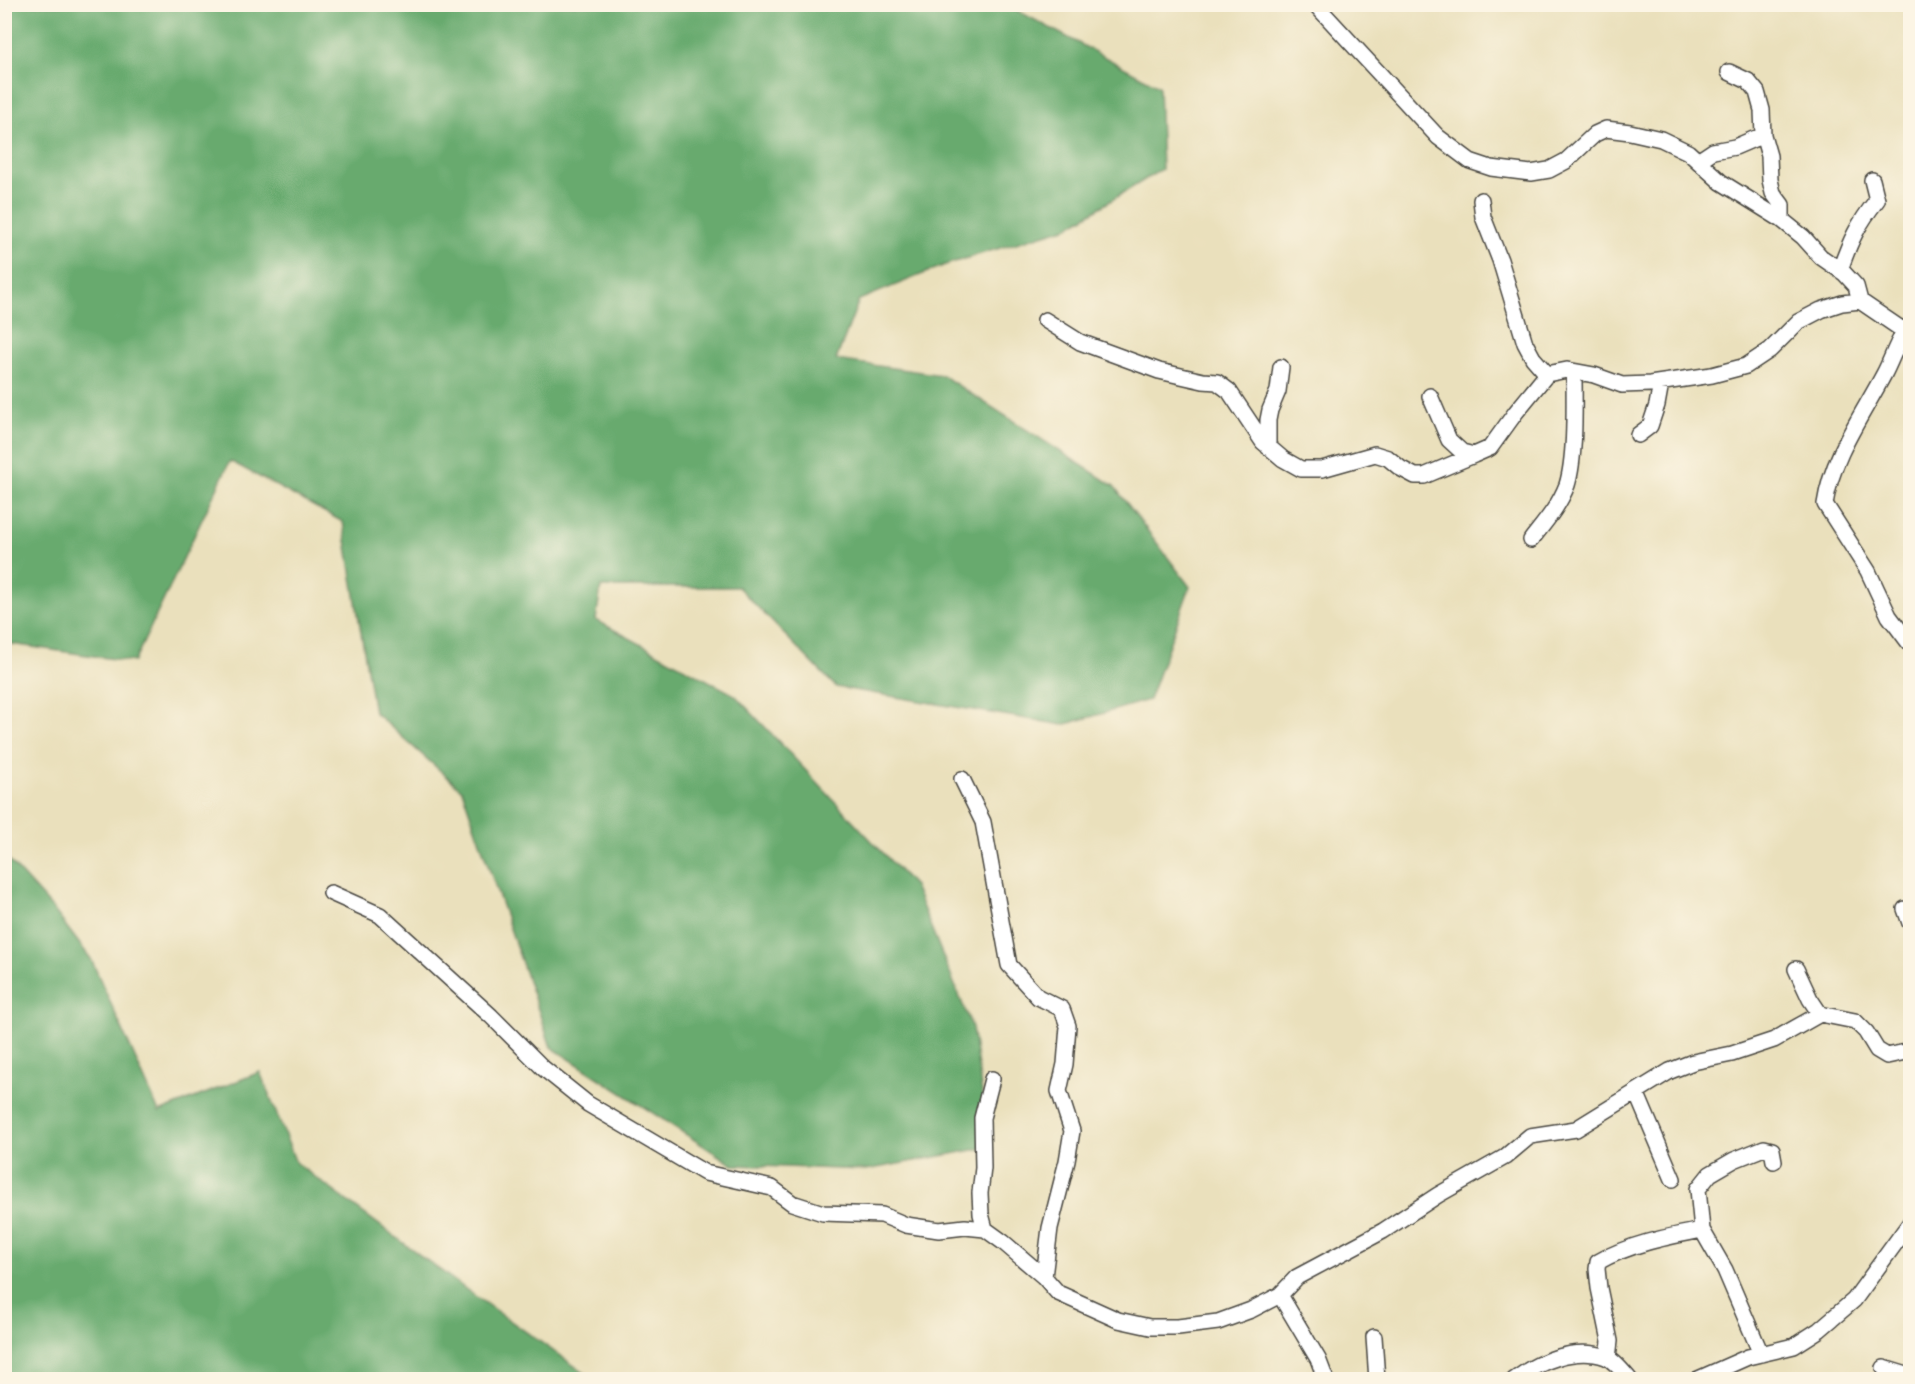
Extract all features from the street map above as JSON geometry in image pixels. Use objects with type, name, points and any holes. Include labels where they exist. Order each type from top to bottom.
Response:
[{"type":"street","points":[[1315,4],[1438,137],[1470,161],[1491,168],[1531,173],[1549,170],[1566,161],[1595,134],[1606,129],[1661,139],[1688,152],[1720,182],[1782,220],[1803,237],[1821,257],[1840,270],[1856,286],[1860,301]]},
{"type":"street","points":[[1729,72],[1748,81],[1756,92],[1762,110],[1770,180],[1773,193],[1782,205],[1782,220]]},
{"type":"street","points":[[1698,161],[1713,151],[1735,147],[1764,135]]},
{"type":"street","points":[[1840,270],[1848,245],[1861,220],[1877,200],[1872,180]]},
{"type":"street","points":[[1481,200],[1483,217],[1500,260],[1525,344],[1533,358],[1547,374]]},
{"type":"street","points":[[1045,320],[1080,342],[1159,371],[1216,382],[1229,391],[1263,442],[1283,459],[1301,469],[1322,469],[1375,454],[1388,458],[1415,476],[1424,476],[1490,448],[1547,374],[1567,370],[1594,375],[1622,385],[1661,383],[1712,375],[1746,366],[1770,350],[1798,322],[1821,310],[1842,303],[1860,301],[1907,328],[1847,440],[1828,484],[1825,504],[1868,571],[1889,616],[1911,644]]},
{"type":"street","points":[[1269,447],[1268,420],[1278,391],[1281,368]]},
{"type":"street","points":[[1531,540],[1556,508],[1567,483],[1572,444],[1574,372]]},
{"type":"street","points":[[1638,435],[1650,426],[1661,383]]},
{"type":"street","points":[[1430,396],[1449,440],[1462,452],[1474,455]]},
{"type":"street","points":[[962,779],[983,822],[1009,965],[1038,997],[1062,1009],[1068,1026],[1065,1064],[1059,1091],[1072,1131],[1050,1228],[1044,1277]]},
{"type":"street","points":[[331,893],[380,915],[491,1016],[543,1068],[588,1104],[705,1173],[772,1188],[792,1203],[823,1213],[882,1215],[906,1225],[939,1230],[965,1227],[986,1229],[1044,1277],[1058,1293],[1118,1320],[1150,1327],[1178,1327],[1218,1322],[1251,1311],[1280,1295],[1297,1277],[1383,1231],[1438,1195],[1505,1157],[1530,1136],[1576,1129],[1670,1071],[1693,1062],[1732,1054],[1774,1040],[1820,1014],[1855,1021],[1866,1032],[1876,1050],[1887,1056],[1911,1051]]},
{"type":"street","points":[[1905,909],[1911,923]]},
{"type":"street","points":[[1796,969],[1820,1014]]},
{"type":"street","points":[[986,1229],[981,1214],[980,1193],[983,1168],[982,1118],[992,1078]]},
{"type":"street","points":[[1636,1092],[1673,1179]]},
{"type":"street","points":[[1761,1354],[1725,1270],[1702,1230],[1698,1189],[1710,1174],[1734,1160],[1764,1148],[1773,1150],[1774,1161]]},
{"type":"street","points":[[1696,1380],[1748,1357],[1794,1346],[1820,1330],[1854,1300],[1911,1223]]},
{"type":"street","points":[[1608,1358],[1610,1341],[1599,1288],[1598,1262],[1623,1250],[1702,1230]]},
{"type":"street","points":[[1280,1295],[1318,1359],[1326,1380]]},
{"type":"street","points":[[1374,1337],[1377,1380]]},
{"type":"street","points":[[1514,1380],[1528,1369],[1557,1357],[1585,1353],[1608,1358],[1630,1380]]},
{"type":"street","points":[[1884,1368],[1911,1376]]},
{"type":"green space","points":[[4,5],[1007,5],[1159,86],[1162,169],[1068,227],[945,265],[859,300],[836,360],[942,375],[1114,486],[1190,587],[1149,700],[1063,725],[836,687],[738,587],[601,587],[596,620],[735,695],[914,886],[972,1027],[990,1147],[866,1170],[733,1165],[551,1047],[462,790],[374,712],[343,522],[230,461],[134,662],[5,643]]},
{"type":"green space","points":[[5,856],[53,909],[91,959],[159,1112],[260,1072],[296,1163],[475,1296],[593,1379],[5,1379]]}]
